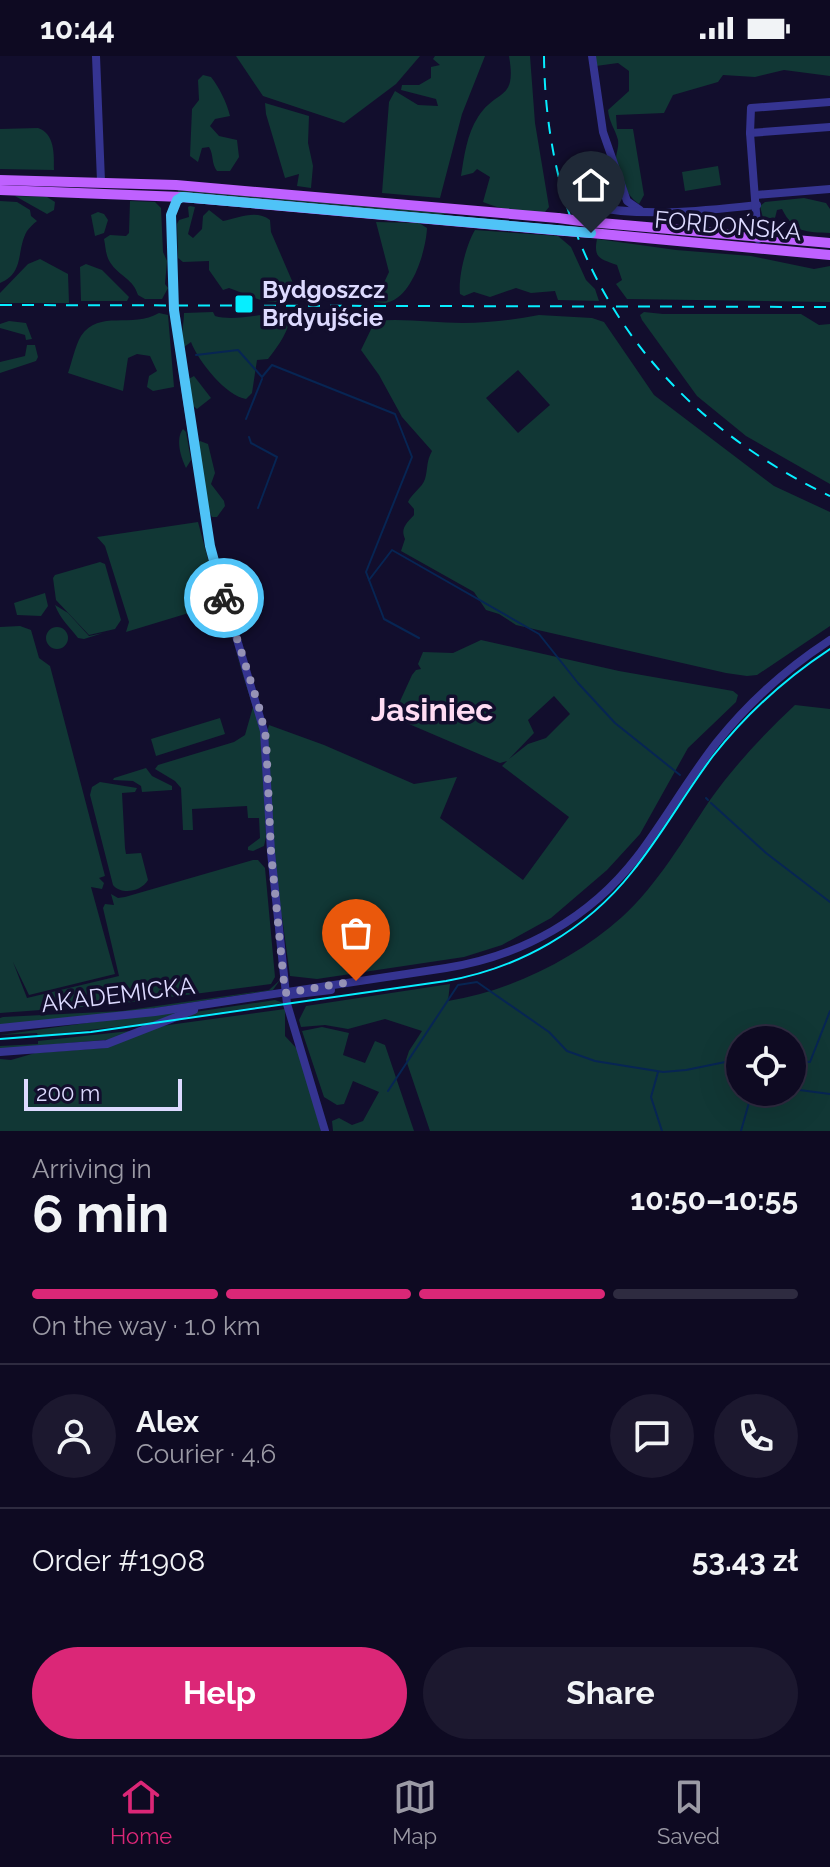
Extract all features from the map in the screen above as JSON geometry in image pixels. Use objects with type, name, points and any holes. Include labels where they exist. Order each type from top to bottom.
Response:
[{"type":"main road","name":"FORDOŃSKA","points":[[0,180],[176,185],[558,218],[590,227],[830,255]]},
{"type":"main road","name":"FORDOŃSKA","points":[[0,190],[182,197],[565,231],[590,227],[830,243]]},
{"type":"street","points":[[96,56],[101,181]]},
{"type":"street","points":[[592,56],[603,132],[627,201],[640,210]]},
{"type":"street","points":[[758,249],[751,108],[830,102]]},
{"type":"street","points":[[750,133],[830,127]]},
{"type":"street","points":[[583,201],[585,205],[611,211],[715,209],[830,189]]},
{"type":"street","points":[[150,195],[165,201],[171,215]]},
{"type":"street","points":[[182,197],[175,202],[171,215],[174,310],[210,546],[266,738],[271,852],[285,993],[325,1131]]},
{"type":"street","name":"AKADEMICKA","points":[[0,1028],[99,1019],[458,966],[501,955],[550,933],[606,892],[637,857],[733,723],[775,681],[830,640]]},
{"type":"street","name":"AKADEMICKA","points":[[0,1052],[107,1044],[185,1013],[241,999]]},
{"type":"green space","points":[[236,56],[420,56],[396,84],[344,123],[263,96]]},
{"type":"green space","points":[[435,56],[485,56],[462,114],[440,198],[382,193],[389,102],[395,91],[418,105],[438,106],[436,99],[401,90],[402,85],[419,85],[431,78],[431,67],[440,65],[433,59]]},
{"type":"green space","points":[[509,56],[530,56],[535,123],[549,207],[545,212],[513,210],[483,202],[490,177],[477,169],[461,176],[466,145],[474,124],[485,108],[508,88],[511,71]]},
{"type":"green space","points":[[594,56],[830,56],[830,76],[784,70],[755,77],[723,75],[718,82],[673,95],[664,113],[616,115],[617,129],[633,129],[644,195],[639,204],[626,191],[618,172],[618,140],[608,110],[629,91],[629,71],[618,63],[596,66]]},
{"type":"green space","points":[[203,75],[214,81],[230,116],[215,119],[210,126],[219,136],[237,140],[239,157],[230,171],[217,171],[209,147],[202,148],[198,162],[190,156],[192,109],[199,100],[198,80]]},
{"type":"green space","points":[[265,103],[309,116],[308,143],[313,166],[311,188],[297,186],[299,174],[285,178]]},
{"type":"green space","points":[[38,128],[51,140],[54,170],[0,169],[0,129]]},
{"type":"green space","points":[[718,166],[721,185],[685,191],[682,172]]},
{"type":"green space","points":[[178,190],[449,212],[439,217]]},
{"type":"green space","points":[[15,196],[47,197],[55,202],[54,210],[47,214]]},
{"type":"green space","points":[[804,198],[826,203],[830,209],[830,233],[796,227],[782,209],[777,210],[775,218],[763,218],[760,206],[765,202]]},
{"type":"green space","points":[[0,201],[17,202],[30,210],[37,221],[27,231],[17,267],[8,279],[0,283]]},
{"type":"green space","points":[[130,201],[155,202],[161,208],[163,252],[167,261],[165,284],[168,288],[162,299],[145,299],[138,295],[107,255],[104,239],[110,235],[126,236],[129,233]]},
{"type":"green space","points":[[190,206],[195,207],[188,234],[193,238],[202,229],[203,216],[209,210],[223,221],[253,215],[270,220],[271,232],[296,290],[292,298],[268,302],[229,288],[223,290],[209,270],[209,261],[183,262],[178,258],[177,224],[179,220],[189,217]]},
{"type":"green space","points":[[98,212],[108,220],[104,233],[95,236],[91,215]]},
{"type":"green space","points":[[376,222],[419,223],[427,228],[417,271],[405,291],[386,303],[375,302],[389,272]]},
{"type":"green space","points":[[475,230],[558,236],[571,247],[599,301],[558,300],[555,291],[531,293],[516,288],[490,297],[474,292],[464,296],[460,294],[463,261]]},
{"type":"green space","points":[[597,239],[751,256],[814,269],[830,266],[830,302],[627,299],[616,284],[622,280],[617,265],[597,254]]},
{"type":"green space","points":[[40,259],[68,274],[69,303],[0,303],[0,293],[28,264]]},
{"type":"green space","points":[[86,264],[102,270],[129,297],[127,301],[81,301],[80,267]]},
{"type":"green space","points":[[213,312],[215,316],[232,318],[291,312],[286,331],[276,348],[268,359],[257,360],[252,393],[246,399],[230,392],[214,376],[191,342],[184,347],[184,313]]},
{"type":"green space","points":[[644,312],[801,314],[819,325],[830,324],[830,484],[746,436],[697,396],[642,320],[640,315]]},
{"type":"green space","points":[[159,313],[168,315],[174,387],[153,391],[147,387],[149,376],[157,371],[150,356],[137,354],[128,358],[123,391],[68,373],[79,340],[88,328],[106,321],[138,320]]},
{"type":"green space","points":[[539,315],[592,318],[604,322],[654,395],[774,486],[830,512],[830,626],[757,675],[726,673],[516,625],[486,610],[474,592],[401,551],[404,529],[414,515],[414,509],[408,502],[424,482],[432,451],[402,417],[361,350],[375,321],[473,323]],"holes":[[[518,370],[550,405],[518,433],[486,398]]]},
{"type":"green space","points":[[9,321],[26,323],[32,339],[26,340],[25,335],[0,328],[0,324]]},
{"type":"green space","points":[[27,345],[35,345],[36,361],[0,373],[0,362],[25,356]]},
{"type":"green space","points":[[194,376],[211,398],[197,409],[192,405],[187,380]]},
{"type":"green space","points":[[183,429],[191,460],[186,468],[179,443]]},
{"type":"green space","points":[[197,443],[208,444],[215,473],[211,484],[224,501],[225,506],[217,517],[212,517],[206,506]]},
{"type":"green space","points":[[198,522],[215,585],[197,590],[202,609],[126,632],[129,622],[105,546],[97,537]]},
{"type":"green space","points":[[100,562],[105,564],[121,620],[115,629],[89,635],[56,600],[53,578]]},
{"type":"green space","points":[[45,593],[48,606],[41,616],[17,615],[14,603]]},
{"type":"green space","points":[[55,605],[68,613],[89,636],[103,633],[84,639],[78,638]]},
{"type":"green space","points":[[20,626],[31,630],[39,658],[50,666],[105,876],[99,878],[104,883],[102,889],[91,887],[115,974],[29,995],[13,962],[27,998],[119,976],[103,908],[105,904],[114,905],[111,894],[118,898],[125,897],[253,860],[258,860],[265,868],[275,977],[271,984],[109,1005],[0,1013],[0,627]]},
{"type":"green space","points":[[57,627],[65,630],[68,638],[65,646],[57,649],[49,646],[46,638],[49,630]]},
{"type":"green space","points":[[481,640],[619,671],[733,691],[738,695],[736,702],[688,748],[640,834],[607,870],[551,918],[502,945],[464,957],[317,979],[290,976],[278,908],[269,725],[414,784],[457,777],[440,818],[523,880],[569,817],[502,766],[507,761],[500,763],[395,718],[412,675],[421,669],[418,664],[423,652],[453,653]],"holes":[[[554,696],[570,714],[546,738],[528,744],[509,759],[534,733],[528,720]]]},
{"type":"green space","points":[[234,647],[256,713],[262,738],[266,837],[264,846],[253,851],[248,847],[260,838],[259,818],[248,818],[247,806],[192,809],[193,830],[183,830],[181,788],[155,769],[158,765],[234,742],[245,735],[253,707]]},
{"type":"green space","points":[[795,705],[830,709],[830,1131],[430,1131],[406,1060],[422,1031],[385,1019],[348,1029],[325,1025],[301,1027],[299,1020],[306,1006],[450,984],[448,1001],[495,990],[563,959],[604,932],[635,904],[750,750]]},
{"type":"green space","points":[[220,718],[225,734],[156,756],[151,739]]},
{"type":"green space","points":[[146,768],[152,776],[172,786],[172,790],[142,792],[141,786],[133,781],[113,780],[114,778]]},
{"type":"green space","points":[[100,782],[137,788],[135,792],[122,793],[126,854],[141,853],[148,880],[136,889],[126,891],[113,885],[90,795],[92,787]]},
{"type":"green space","points":[[280,980],[273,990],[124,1013],[0,1025],[0,1018],[3,1017],[122,1011],[269,990]]},
{"type":"green space","points":[[275,1000],[283,1003],[174,1019],[195,1012]]},
{"type":"green space","points":[[194,1008],[158,1022],[38,1036],[37,1033],[0,1035]]},
{"type":"green space","points":[[285,1009],[285,1036],[299,1051],[321,1131],[0,1131],[0,1059],[104,1048],[154,1027]]},
{"type":"green space","points":[[322,1027],[349,1033],[343,1055],[365,1063],[375,1041],[385,1045],[414,1131],[333,1131],[332,1121],[339,1118],[352,1125],[363,1121],[379,1092],[353,1081],[344,1104],[337,1105],[324,1097],[302,1031]]},
{"type":"green space","points":[[130,1031],[116,1039],[0,1049],[0,1046]]},
{"type":"waterway","points":[[196,355],[238,350],[262,377],[272,365],[395,414],[412,457],[366,572],[384,619],[419,638]]},
{"type":"waterway","points":[[246,419],[262,379]]},
{"type":"waterway","points":[[249,437],[251,443],[277,457],[258,508]]},
{"type":"waterway","points":[[369,580],[392,550],[539,634],[615,723],[680,775]]},
{"type":"waterway","points":[[711,803],[766,853],[830,902]]},
{"type":"waterway","points":[[388,1091],[458,985],[477,982],[549,1032],[567,1051],[595,1061],[663,1072],[726,1062]]},
{"type":"waterway","points":[[806,1062],[810,1062],[830,1011]]},
{"type":"waterway","points":[[658,1072],[651,1097],[662,1131]]},
{"type":"waterway","points":[[806,1091],[830,1094]]},
{"type":"waterway","points":[[741,1131],[748,1106]]},
{"type":"tram line","points":[[0,1039],[91,1032],[446,981],[500,967],[525,956],[572,929],[614,893],[643,858],[703,770],[739,726],[767,698],[830,649]]},
{"type":"railway","points":[[544,56],[549,129],[564,197],[588,261],[620,319],[661,372],[710,419],[766,461],[830,496]]},
{"type":"railway","points":[[0,305],[830,307]]},
{"type":"way so far","points":[[224,598],[266,738],[271,852],[285,993],[356,981]]},
{"type":"place","name":"Bydgoszcz Brdyujście","points":[[244,304]]},
{"type":"district","name":"Jasiniec","points":[[432,710]]},
{"type":"route","points":[[224,598],[210,546],[174,310],[171,215],[177,200],[182,197],[591,233]]}]
